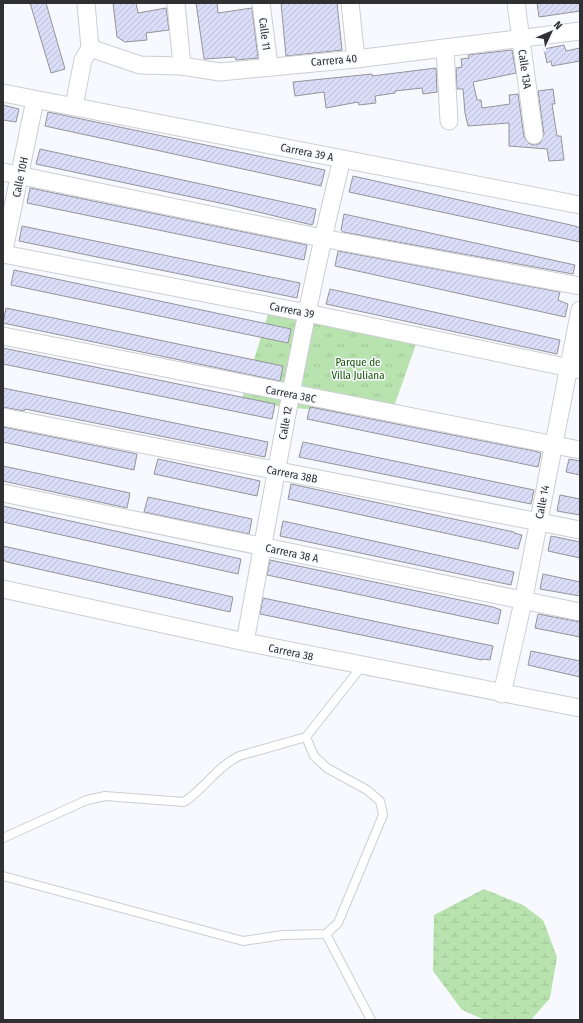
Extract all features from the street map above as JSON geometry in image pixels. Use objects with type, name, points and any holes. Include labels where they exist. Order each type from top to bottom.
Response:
[{"type":"street","points":[[74,106],[83,60],[90,48],[86,3]]},
{"type":"street","points":[[176,3],[182,66]]},
{"type":"street","name":"Calle 11","points":[[261,3],[269,66]]},
{"type":"street","points":[[350,3],[356,59]]},
{"type":"street","name":"Calle 13A","points":[[516,3],[534,135]]},
{"type":"street","name":"Carrera 40","points":[[90,48],[140,65],[182,66],[220,72],[269,66],[356,59],[580,31]]},
{"type":"street","points":[[445,48],[449,121]]},
{"type":"street","name":"Carrera 39 A","points":[[3,92],[35,100],[74,106],[580,205]]},
{"type":"street","name":"Calle 10H","points":[[3,254],[35,100]]},
{"type":"street","name":"Calle 12","points":[[245,642],[276,471],[322,238],[342,159]]},
{"type":"street","points":[[3,172],[322,238],[580,286]]},
{"type":"street","name":"Carrera 39","points":[[3,254],[307,313],[574,369]]},
{"type":"street","name":"Calle 14","points":[[502,694],[523,602],[554,444],[574,369],[580,310]]},
{"type":"street","name":"Carrera 38C","points":[[3,336],[580,450]]},
{"type":"street","name":"Carrera 38B","points":[[3,417],[580,530]]},
{"type":"street","name":"Carrera 38 A","points":[[3,493],[523,602],[580,612]]},
{"type":"street","name":"Carrera 38","points":[[3,589],[245,642],[502,694],[580,708]]},
{"type":"lane","points":[[3,838],[87,800],[106,796],[184,802],[194,795],[230,760],[306,737],[362,666]]},
{"type":"lane","points":[[3,876],[243,941],[282,935],[326,934],[338,923],[384,815],[380,801],[367,790],[327,768],[314,756],[306,737]]},
{"type":"lane","points":[[326,934],[371,1020]]},
{"type":"green space","name":"Parque de Villa Juliana","points":[[268,314],[422,327],[390,418],[241,402]]},
{"type":"green space","points":[[484,889],[523,905],[543,920],[557,957],[550,998],[531,1020],[485,1020],[462,1010],[433,971],[434,915]]},
{"type":"building","points":[[30,3],[46,3],[65,69],[51,73]]},
{"type":"building","points":[[113,3],[136,3],[138,13],[166,8],[169,30],[146,33],[147,40],[125,42],[117,37]]},
{"type":"building","points":[[196,3],[217,3],[218,13],[252,8],[258,58],[236,60],[235,57],[204,59]]},
{"type":"building","points":[[281,3],[337,3],[342,50],[286,56]]},
{"type":"building","points":[[537,3],[580,3],[580,11],[539,17]]},
{"type":"building","points":[[564,45],[566,51],[580,48],[580,61],[552,66],[551,61],[547,63],[544,49]]},
{"type":"building","points":[[512,50],[516,73],[473,82],[477,100],[481,100],[482,108],[510,104],[509,95],[518,94],[524,137],[530,144],[536,145],[540,143],[544,134],[538,91],[553,89],[555,104],[552,104],[557,136],[561,136],[564,160],[549,161],[547,149],[509,146],[509,123],[468,126],[465,113],[463,89],[457,89],[456,68],[462,67],[461,59],[469,58],[468,55]]},
{"type":"building","points":[[436,68],[437,92],[423,94],[422,88],[395,91],[395,93],[375,96],[376,103],[359,105],[358,102],[326,108],[324,92],[295,96],[293,82],[372,74],[372,76]]},
{"type":"building","points":[[3,105],[19,109],[16,122],[3,120]]},
{"type":"building","points":[[48,112],[325,170],[321,186],[45,126]]},
{"type":"building","points":[[40,149],[316,209],[313,224],[36,164]]},
{"type":"building","points":[[353,176],[575,226],[580,228],[580,242],[349,192]]},
{"type":"building","points":[[30,188],[307,245],[304,260],[27,203]]},
{"type":"building","points":[[344,214],[575,265],[573,274],[343,232],[341,230]]},
{"type":"building","points":[[22,226],[300,283],[297,298],[19,241]]},
{"type":"building","points":[[338,251],[560,292],[558,300],[568,304],[565,317],[335,266]]},
{"type":"building","points":[[14,270],[291,329],[288,343],[11,285]]},
{"type":"building","points":[[330,289],[560,340],[557,354],[326,304]]},
{"type":"building","points":[[6,308],[283,366],[280,381],[3,323]]},
{"type":"building","points":[[3,348],[275,404],[272,419],[3,364]]},
{"type":"building","points":[[3,388],[268,442],[265,457],[25,409],[24,411],[3,407]]},
{"type":"building","points":[[310,407],[534,451],[541,453],[538,467],[307,419]]},
{"type":"building","points":[[3,427],[137,454],[134,470],[3,442]]},
{"type":"building","points":[[303,442],[534,490],[531,504],[299,457]]},
{"type":"building","points":[[158,459],[260,481],[257,496],[154,474]]},
{"type":"building","points":[[569,459],[580,461],[580,475],[566,472]]},
{"type":"building","points":[[3,466],[130,493],[127,508],[3,481]]},
{"type":"building","points":[[291,484],[514,532],[522,535],[518,549],[288,499]]},
{"type":"building","points":[[560,495],[580,499],[580,515],[557,511]]},
{"type":"building","points":[[148,497],[252,519],[249,534],[144,512]]},
{"type":"building","points":[[3,506],[241,559],[238,574],[3,522]]},
{"type":"building","points":[[283,521],[514,572],[511,585],[280,536]]},
{"type":"building","points":[[551,536],[580,542],[580,558],[548,551]]},
{"type":"building","points":[[3,546],[233,597],[230,612],[7,562],[3,560]]},
{"type":"building","points":[[270,560],[493,607],[501,610],[498,624],[267,575]]},
{"type":"building","points":[[543,574],[580,582],[580,596],[540,589]]},
{"type":"building","points":[[263,598],[493,646],[490,660],[482,660],[260,614]]},
{"type":"building","points":[[538,614],[580,622],[580,637],[535,628]]},
{"type":"building","points":[[531,651],[580,661],[580,677],[528,665]]}]
